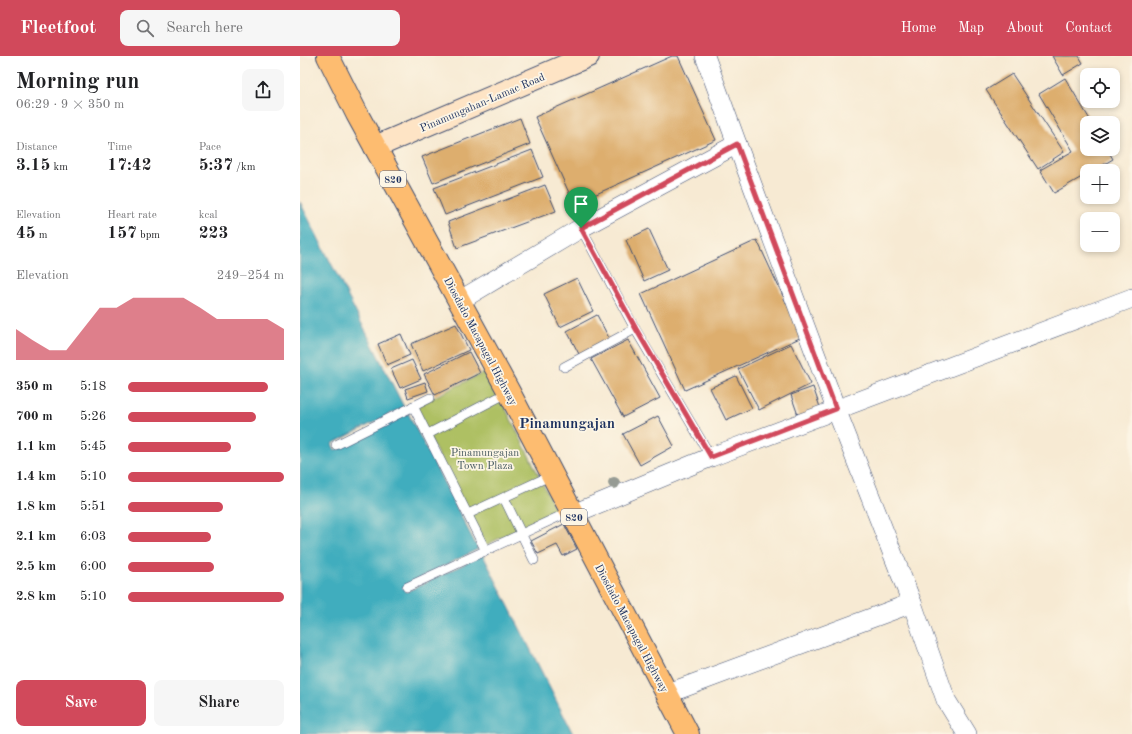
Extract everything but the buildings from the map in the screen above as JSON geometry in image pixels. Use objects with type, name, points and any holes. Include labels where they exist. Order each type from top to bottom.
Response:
[{"type":"highway","name":"Diosdado Macapagal Highway","points":[[328,56],[375,147],[509,392],[688,734]]},
{"type":"main road","name":"Pinamungahan-Lamac Road","points":[[375,147],[588,56]]},
{"type":"street","points":[[705,56],[836,409],[912,603],[946,700],[967,734]]},
{"type":"street","points":[[459,301],[581,228],[737,144]]},
{"type":"street","points":[[572,513],[836,409],[1132,298]]},
{"type":"street","points":[[666,694],[912,603]]},
{"type":"lane","points":[[581,228],[636,329],[711,457]]},
{"type":"lane","points":[[564,367],[636,329]]},
{"type":"lane","points":[[428,434],[509,392]]},
{"type":"lane","points":[[336,445],[430,398]]},
{"type":"lane","points":[[413,406],[486,551]]},
{"type":"lane","points":[[468,514],[552,475]]},
{"type":"lane","points":[[504,498],[534,560]]},
{"type":"lane","points":[[407,587],[522,534],[572,513]]},
{"type":"green space","name":"Pinamungajan Town Plaza","points":[[487,371],[556,510],[484,546],[414,407]]},
{"type":"water","points":[[300,202],[404,407],[332,444],[335,450],[408,413],[478,549],[404,586],[406,592],[483,555],[573,734],[300,734]]},
{"type":"district","name":"Pinamungajan","points":[[567,423]]},
{"type":"route","points":[[737,144],[836,409],[711,457],[636,329],[581,228],[737,144]]}]
